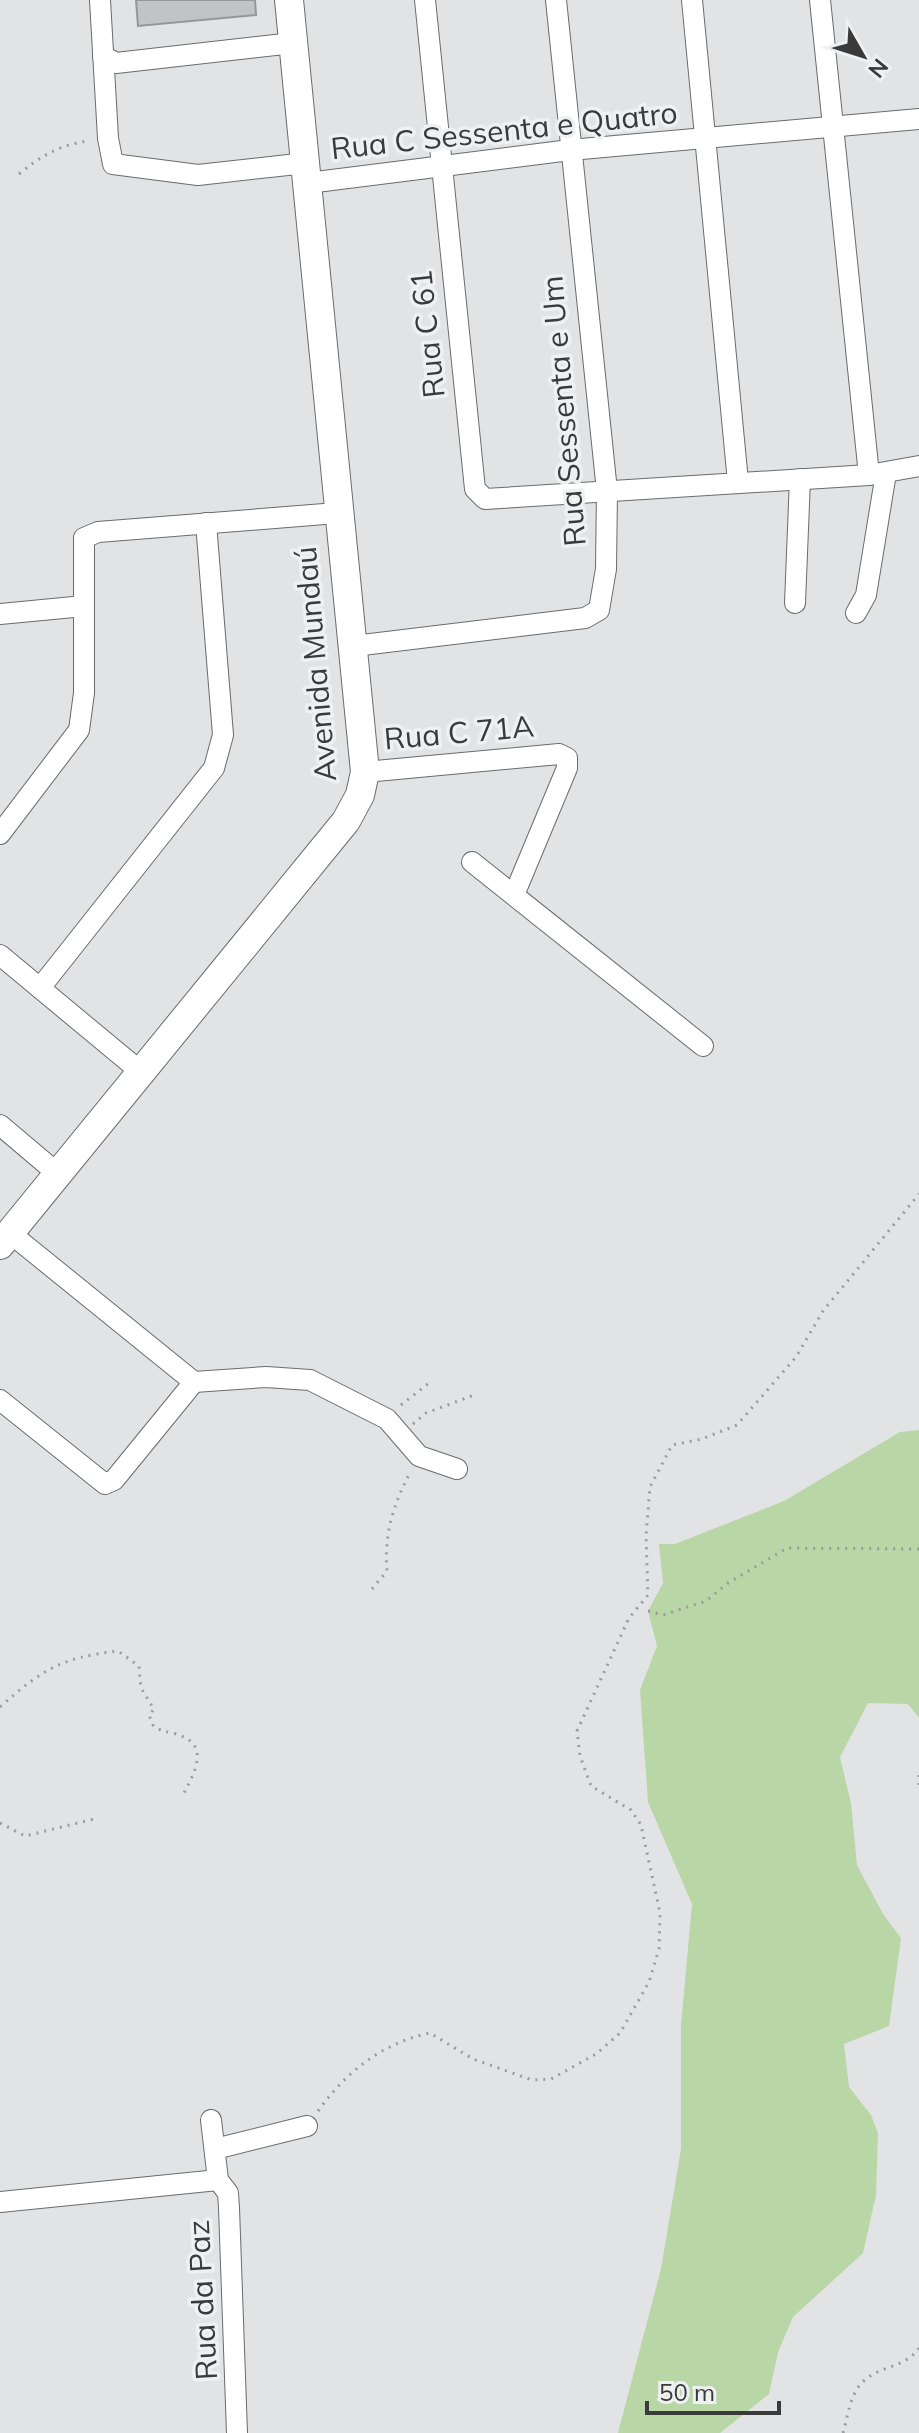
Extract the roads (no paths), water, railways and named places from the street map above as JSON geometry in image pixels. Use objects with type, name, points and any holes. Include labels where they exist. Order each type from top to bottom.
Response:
[{"type":"street","points":[[100,0],[103,56],[116,63],[293,43]]},
{"type":"street","name":"Avenida Mundaú","points":[[5,1239],[346,821],[360,795],[365,772],[354,646],[337,513],[289,0]]},
{"type":"street","name":"Rua C 61","points":[[425,0],[473,474],[478,496],[485,499],[607,491]]},
{"type":"street","name":"Rua Sessenta e Um","points":[[354,646],[585,618],[599,610],[606,569],[607,491],[556,0]]},
{"type":"street","name":"Rua C Sessenta e Quatro","points":[[692,0],[707,140]]},
{"type":"street","points":[[820,0],[877,474],[866,595],[856,613]]},
{"type":"street","name":"Rua C Sessenta e Quatro","points":[[103,56],[108,138],[113,164],[198,175],[307,173],[440,165],[570,150],[919,119]]},
{"type":"street","points":[[707,140],[738,482]]},
{"type":"street","points":[[607,491],[877,474],[919,466]]},
{"type":"street","points":[[795,603],[800,479]]},
{"type":"street","points":[[0,834],[79,730],[84,693],[84,538],[98,532],[337,513]]},
{"type":"street","points":[[40,988],[214,768],[223,735],[206,523]]},
{"type":"street","points":[[0,614],[84,606]]},
{"type":"street","name":"Rua C 71A","points":[[365,772],[559,754],[567,758],[567,768],[514,895]]},
{"type":"street","points":[[472,862],[703,1046]]},
{"type":"street","points":[[0,955],[141,1072]]},
{"type":"street","points":[[0,1125],[58,1174]]},
{"type":"street","points":[[5,1239],[194,1382],[266,1377],[310,1380],[394,1426],[419,1456],[457,1469]]},
{"type":"street","points":[[0,1400],[105,1484],[114,1480],[194,1382]]},
{"type":"street","name":"Rua da Paz","points":[[211,2120],[218,2180],[228,2193],[237,2433]]},
{"type":"street","points":[[215,2149],[307,2126]]},
{"type":"street","points":[[0,2202],[218,2180]]}]
